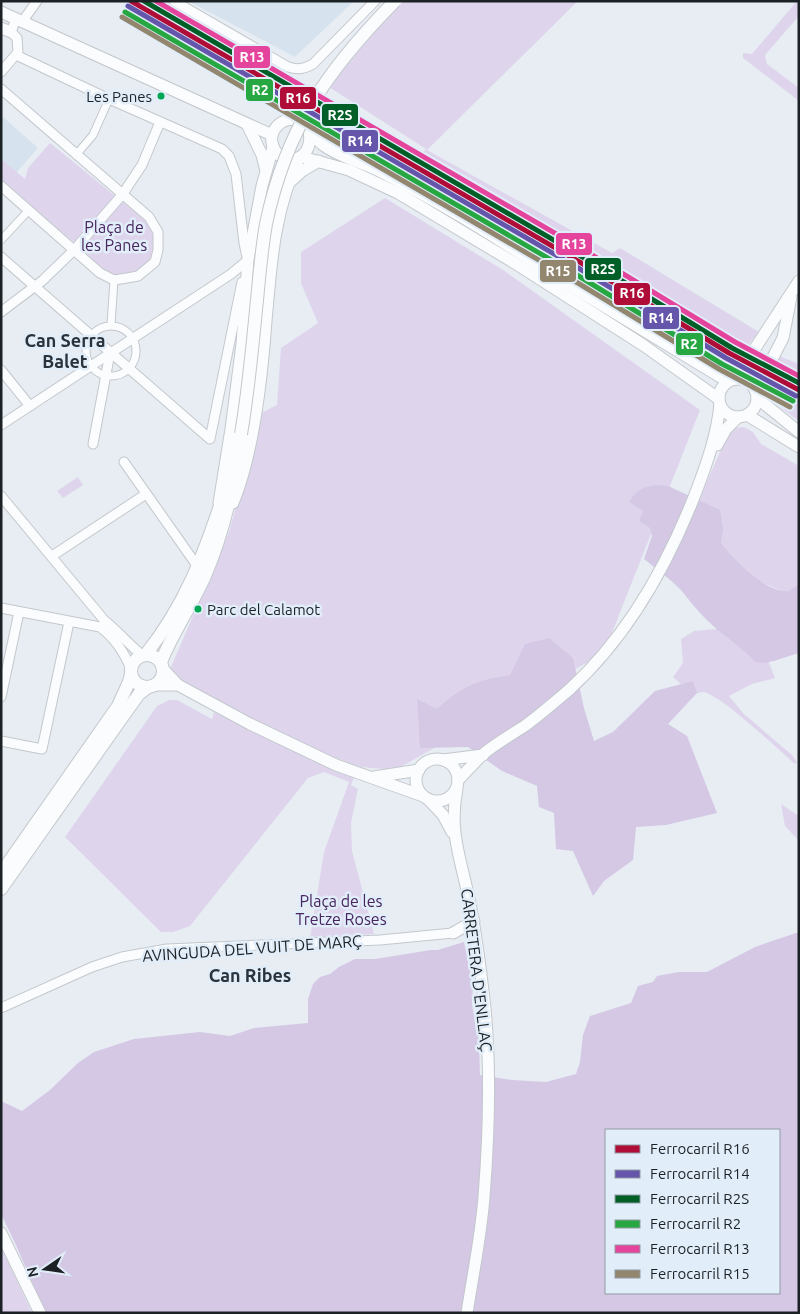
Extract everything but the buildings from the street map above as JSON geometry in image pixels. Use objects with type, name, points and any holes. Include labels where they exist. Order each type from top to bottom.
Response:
[{"type":"main road","points":[[1,889],[139,694],[161,678],[162,665],[205,576],[221,520],[241,434],[251,368],[266,225],[282,168],[298,128],[327,80],[350,50],[395,1]]},
{"type":"main road","points":[[1,873],[118,706],[131,672],[133,661],[144,655],[170,623],[186,595],[221,520]]},
{"type":"main road","points":[[144,655],[153,655],[162,665]]},
{"type":"main road","points":[[131,672],[137,684],[151,686]]},
{"type":"street","points":[[1,72],[19,50],[18,42],[6,30],[19,20],[37,1]]},
{"type":"street","points":[[174,1],[288,67],[302,69],[313,64],[375,1]]},
{"type":"street","points":[[1,12],[272,135]]},
{"type":"street","points":[[1,257],[210,438],[248,260],[244,243],[236,174],[229,156],[222,149],[16,55]]},
{"type":"street","points":[[1,89],[149,217],[158,232],[158,250],[155,262],[138,276],[114,280],[100,273],[1,186]]},
{"type":"street","points":[[76,155],[93,135],[109,99]]},
{"type":"street","points":[[221,520],[242,344],[248,260],[253,228],[273,147],[272,135],[278,124],[290,120],[297,121],[305,126],[324,146],[376,169],[456,213],[580,292],[732,380],[748,382],[756,394],[799,432]]},
{"type":"street","points":[[1,312],[36,287],[74,250],[122,195],[142,165],[160,122]]},
{"type":"street","points":[[247,124],[262,155],[266,171]]},
{"type":"street","points":[[221,520],[238,491],[254,415],[263,349],[275,228],[289,183],[300,157],[309,148],[311,141],[309,131]]},
{"type":"street","points":[[273,147],[280,156],[286,159],[300,157],[349,170],[398,193],[518,265],[643,345],[719,401],[723,410],[730,415],[743,416],[799,446]]},
{"type":"street","points":[[289,183],[302,171],[319,161]]},
{"type":"street","points":[[1,240],[29,210]]},
{"type":"street","points":[[241,217],[247,226],[253,228],[271,230],[275,228]]},
{"type":"street","points":[[1,424],[231,274],[248,260]]},
{"type":"street","points":[[111,325],[114,280]]},
{"type":"street","points":[[752,353],[799,282]]},
{"type":"street","points":[[771,361],[783,338],[791,293]]},
{"type":"street","points":[[777,313],[783,338]]},
{"type":"street","points":[[111,325],[122,328],[133,337],[137,348],[136,356],[129,369],[118,375],[105,376],[94,371],[90,366],[87,351],[92,337],[103,328],[111,325]]},
{"type":"street","points":[[92,444],[110,352]]},
{"type":"street","points":[[708,462],[718,426],[721,389],[732,380],[744,364]]},
{"type":"street","points":[[1,370],[30,406]]},
{"type":"street","points":[[162,665],[178,685],[250,724],[325,760],[426,798],[441,801],[448,798],[457,784],[483,755],[528,724],[570,688],[604,653],[632,616],[653,584],[672,549],[708,462],[726,429],[754,408],[760,377]]},
{"type":"street","points":[[124,462],[198,567]]},
{"type":"street","points":[[52,556],[146,494]]},
{"type":"street","points":[[1,496],[52,556],[122,650],[131,672]]},
{"type":"street","points":[[1,608],[69,622],[102,624],[114,628],[127,644],[144,655]]},
{"type":"street","points":[[1,697],[18,612]]},
{"type":"street","points":[[1,741],[42,749],[69,622]]},
{"type":"street","points":[[151,686],[178,685]]},
{"type":"street","points":[[372,777],[419,770],[429,761],[483,755]]},
{"type":"street","points":[[443,760],[454,768],[457,784]]},
{"type":"street","points":[[419,770],[417,784],[426,798]]},
{"type":"street","name":"CARRETERA D'ENLLAÇ","points":[[454,838],[453,814],[457,784]]},
{"type":"street","name":"CARRETERA D'ENLLAÇ","points":[[426,798],[443,815],[454,838],[474,921],[485,1008],[489,1123],[484,1199],[467,1313]]},
{"type":"street","points":[[454,933],[474,921]]},
{"type":"street","points":[[454,933],[476,939]]},
{"type":"street","name":"AVINGUDA DEL VUIT DE MARÇ","points":[[1,1008],[92,967],[122,957],[166,949],[375,940],[454,933]]},
{"type":"street","points":[[1,1233],[40,1313]]},
{"type":"shaded area","points":[[188,1],[354,1],[295,57]]},
{"type":"shaded area","points":[[3,117],[38,148],[16,173],[1,159],[1,119]]},
{"type":"shaded area","points":[[656,485],[668,486],[720,510],[723,529],[721,543],[741,566],[760,581],[770,587],[788,591],[799,585],[799,653],[772,662],[755,662],[716,629],[676,585],[644,559],[652,536],[650,528],[639,521],[643,511],[629,502],[640,490]]},
{"type":"shaded area","points":[[549,638],[573,658],[584,708],[594,741],[613,732],[655,691],[693,681],[697,693],[668,724],[687,736],[717,813],[666,825],[636,827],[633,860],[604,881],[593,896],[573,851],[556,849],[554,813],[539,807],[537,786],[502,771],[468,747],[420,748],[417,699],[437,709],[462,689],[488,679],[510,675],[525,644]]},
{"type":"shaded area","points":[[799,932],[799,1313],[45,1313],[1,1214],[1,1101],[22,1111],[50,1090],[78,1063],[94,1052],[134,1039],[200,1032],[230,1036],[254,1028],[308,1023],[308,999],[313,984],[320,977],[330,974],[355,959],[375,959],[438,950],[464,942],[473,987],[472,1004],[479,1043],[480,1075],[512,1080],[546,1082],[576,1074],[580,1062],[583,1035],[590,1016],[631,1003],[638,986],[653,982],[657,976],[679,972],[707,972],[755,947]]},
{"type":"green space","points":[[404,1],[578,1],[427,150],[612,253],[620,248],[759,332],[747,346],[420,155],[426,149],[329,87],[378,28]]},
{"type":"green space","points":[[799,1],[799,16],[765,55],[767,64],[799,88],[799,101],[743,58],[743,53],[752,54]]},
{"type":"green space","name":"Plaça de les Panes","points":[[50,143],[146,221],[154,238],[155,250],[148,264],[142,269],[128,275],[113,274],[106,271],[95,263],[80,247],[1,184],[1,159],[25,179],[28,168]]},
{"type":"green space","points":[[405,166],[740,364],[733,368],[725,369],[504,237],[398,170]]},
{"type":"green space","points":[[385,198],[503,270],[700,410],[604,653],[395,770],[360,767],[297,743],[184,683],[174,675],[171,667],[229,532],[245,474],[257,415],[277,405],[281,348],[318,323],[301,283],[301,252]]},
{"type":"green space","points":[[779,356],[799,364],[799,376],[775,362]]},
{"type":"green space","points":[[764,378],[799,398],[799,421],[765,396]]},
{"type":"green space","points":[[744,427],[753,432],[761,444],[799,466],[799,590],[788,594],[755,579],[731,561],[697,504],[727,436],[734,428]]},
{"type":"green space","points":[[78,477],[83,485],[63,498],[57,491]]},
{"type":"green space","points":[[723,630],[768,660],[775,678],[752,684],[729,696],[744,714],[792,755],[797,762],[795,764],[723,703],[703,692],[692,694],[673,677],[683,663],[681,639],[694,631]]},
{"type":"green space","name":"Plaça de les Tretze Roses","points":[[169,700],[177,700],[212,719],[214,712],[324,766],[354,778],[351,785],[358,789],[351,823],[352,851],[374,934],[310,938],[324,852],[349,782],[324,772],[308,778],[190,926],[173,932],[161,932],[65,837],[157,706]]},
{"type":"green space","points":[[781,804],[799,816],[799,841],[785,826]]},
{"type":"green space","points":[[1,1247],[32,1313],[1,1313]]},
{"type":"tunnel","points":[[760,377],[771,361]]},
{"type":"rail line","name":"R16","points":[[131,1],[583,264],[729,353],[799,390]]},
{"type":"rail line","name":"R2S","points":[[144,1],[586,259],[732,348],[799,383]]},
{"type":"rail line","name":"R13","points":[[156,1],[589,253],[735,342],[799,376]]},
{"type":"rail line","name":"R14","points":[[128,6],[580,269],[726,358],[796,396]]},
{"type":"rail line","name":"R2","points":[[125,12],[577,275],[722,364],[793,401]]},
{"type":"rail line","name":"R15","points":[[122,17],[573,280],[719,369],[790,407]]},
{"type":"place","name":"Les Panes","points":[[161,96]]},
{"type":"place","name":"Parc del Calamot","points":[[198,609]]},
{"type":"district","name":"Can Serra Balet","points":[[65,351]]},
{"type":"district","name":"Can Ribes","points":[[250,976]]}]
